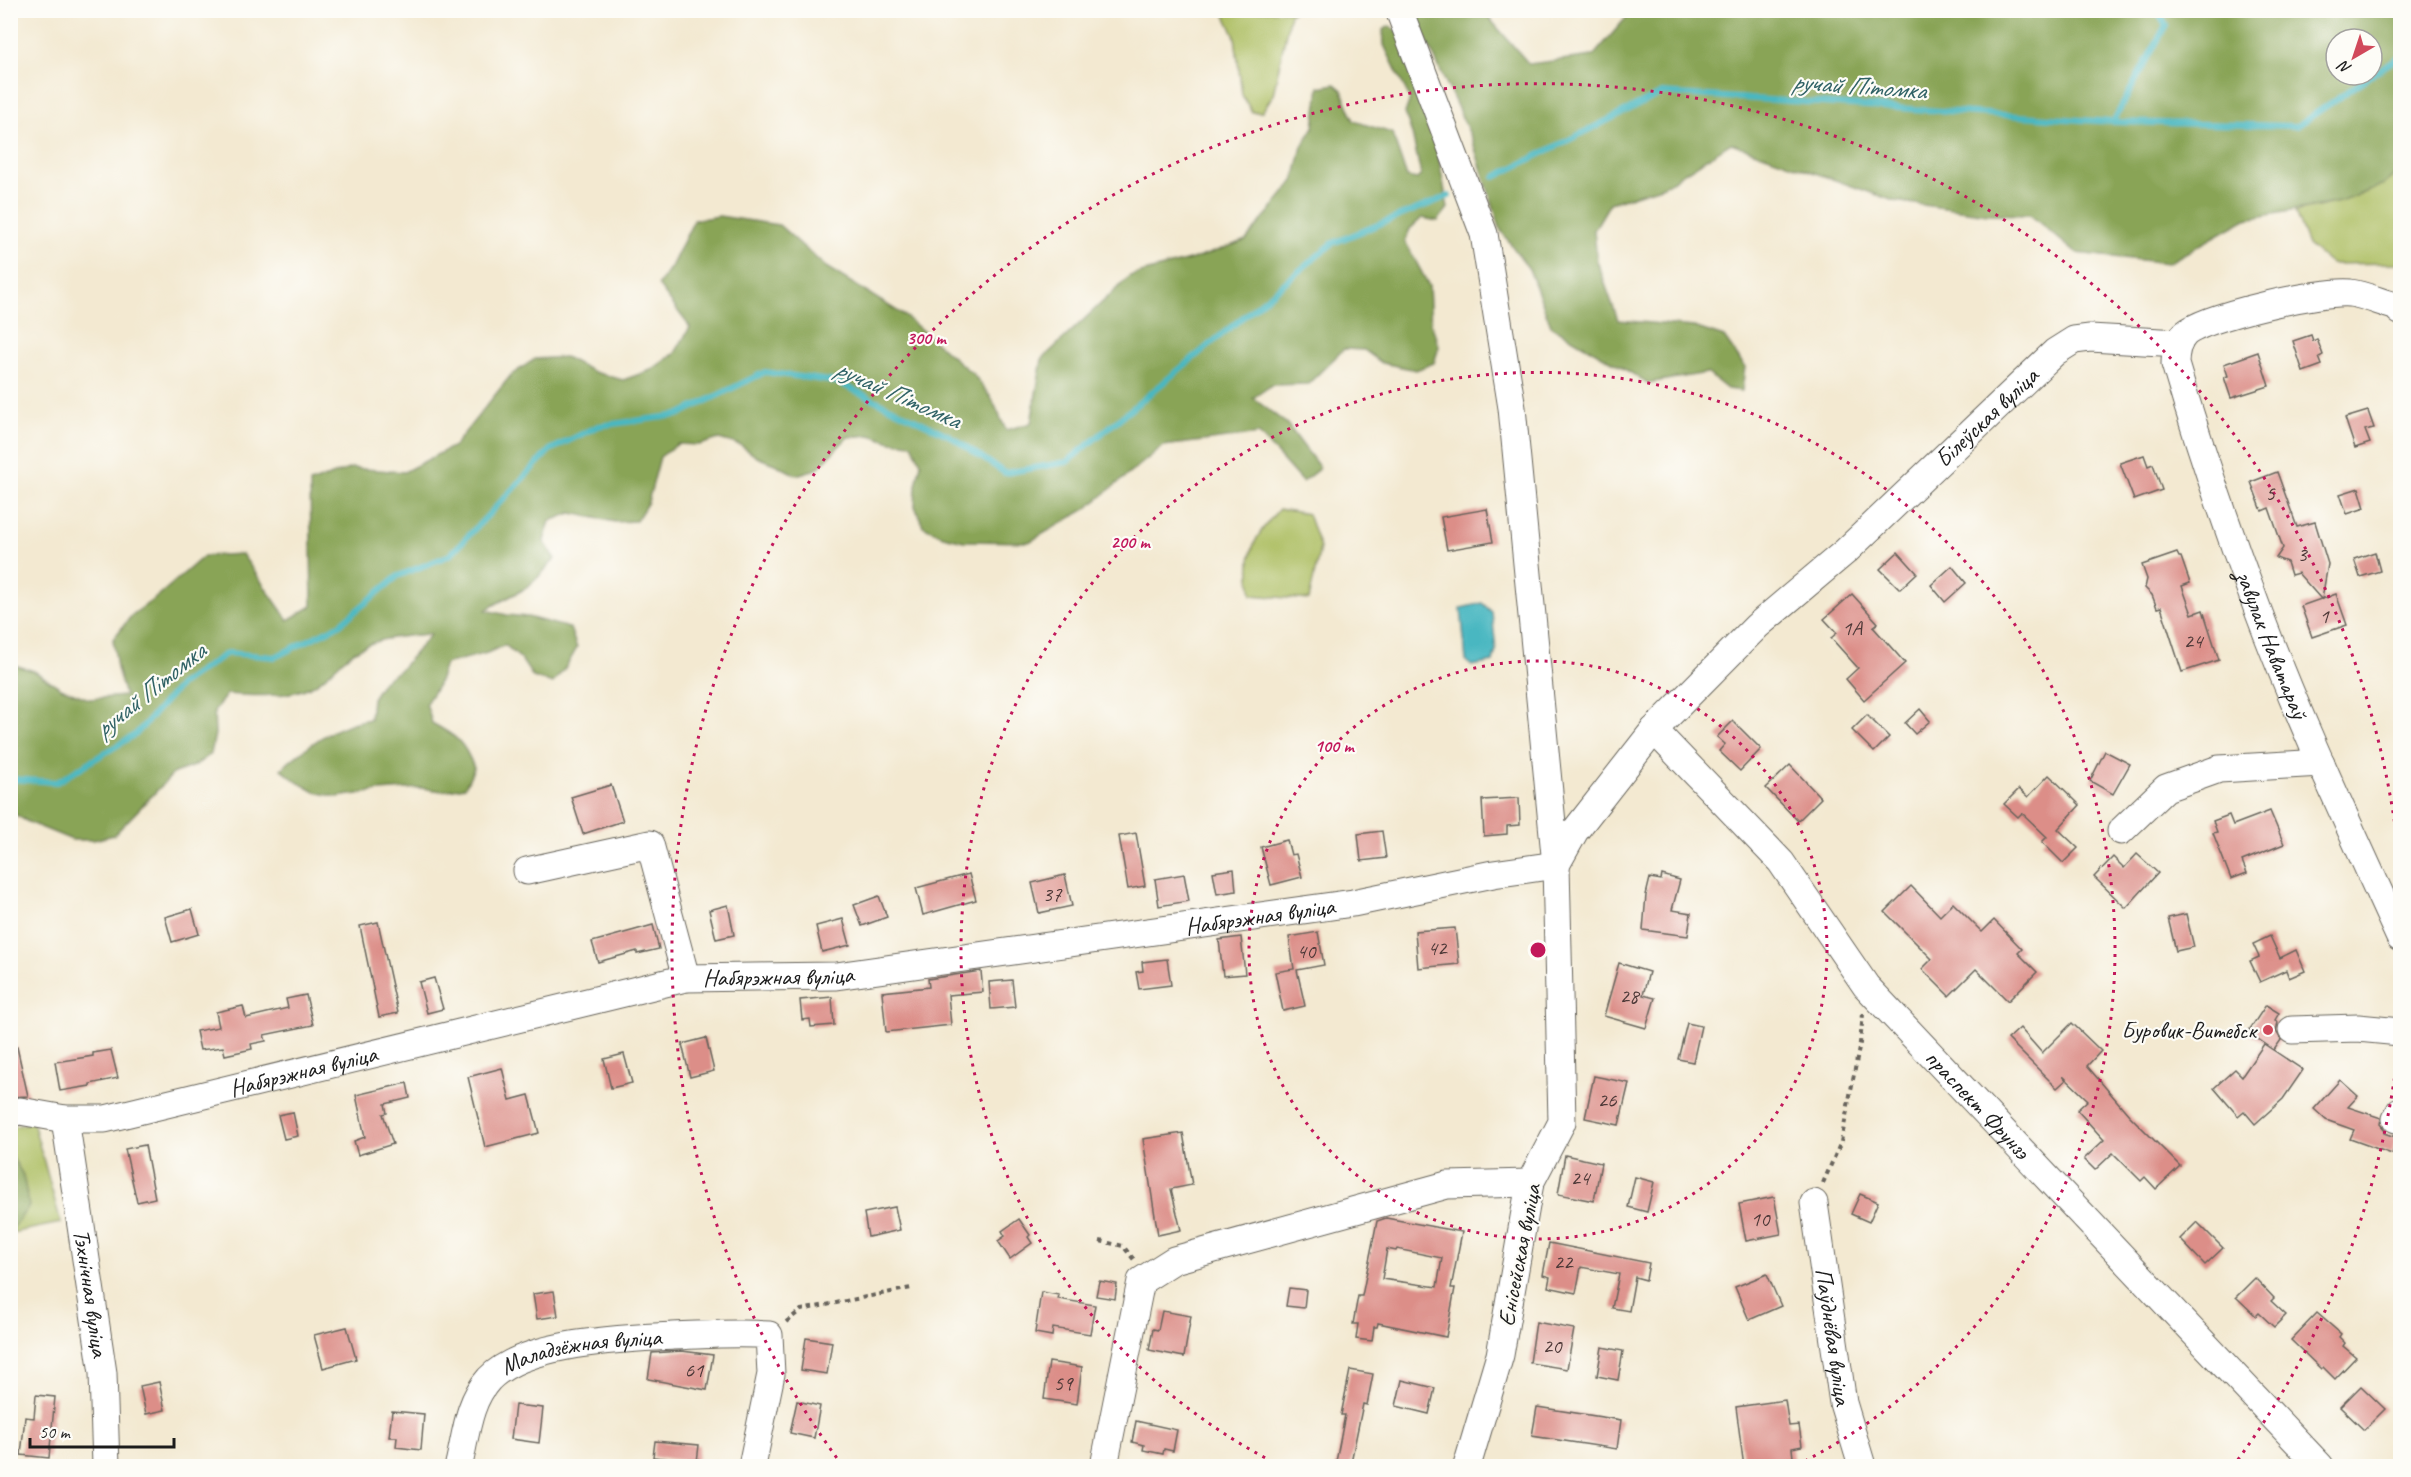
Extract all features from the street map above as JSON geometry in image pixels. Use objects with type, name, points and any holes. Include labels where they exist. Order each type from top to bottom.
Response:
[{"type":"street","name":"Енісейская вуліца","points":[[1399,10],[1484,234],[1512,408],[1556,865],[1562,1122],[1530,1183],[1500,1355],[1467,1467]]},
{"type":"street","points":[[2179,343],[2190,330],[2213,321],[2319,295],[2350,293],[2395,306],[2400,311]]},
{"type":"street","name":"Білеўская вуліца","points":[[1556,865],[1575,831],[1654,730],[1757,626],[1846,551],[2055,352],[2074,340],[2090,338],[2179,343]]},
{"type":"street","name":"завулак Наватараў","points":[[2179,343],[2175,351],[2175,364],[2199,442],[2256,606],[2321,763],[2400,938]]},
{"type":"street","name":"праспект Фрунзэ","points":[[1654,730],[1780,862],[1866,986],[2320,1467]]},
{"type":"street","points":[[2121,831],[2166,788],[2219,769],[2321,763]]},
{"type":"street","points":[[527,871],[650,844],[686,978]]},
{"type":"street","name":"Набярэжная вуліца","points":[[10,1113],[20,1111],[65,1119],[105,1119],[686,978],[836,976],[1353,903],[1493,874],[1556,865]]},
{"type":"street","points":[[2292,1029],[2358,1028],[2400,1032]]},
{"type":"street","name":"Тэхнічная вуліца","points":[[65,1119],[103,1373],[105,1467]]},
{"type":"street","points":[[1104,1467],[1142,1281],[1174,1260],[1447,1185],[1530,1183]]},
{"type":"street","name":"Паўднёвая вуліца","points":[[1814,1203],[1843,1403],[1862,1467]]},
{"type":"street","name":"Маладзёжная вуліца","points":[[459,1464],[474,1400],[490,1378],[526,1356],[598,1340],[744,1333],[769,1335]]},
{"type":"street","points":[[752,1467],[771,1374],[769,1335]]},
{"type":"path","points":[[1814,1203],[1841,1142],[1860,1043],[1866,986]]},
{"type":"path","points":[[1100,1241],[1123,1246],[1134,1258],[1142,1281]]},
{"type":"path","points":[[769,1335],[801,1310],[911,1288]]},
{"type":"green space","points":[[1223,11],[1294,11],[1290,14],[1273,95],[1262,112],[1252,112],[1242,95],[1235,37]]},
{"type":"green space","points":[[1413,11],[1483,11],[1529,64],[1593,56],[1632,11],[2400,11],[2400,169],[2384,185],[2340,202],[2246,219],[2168,263],[2076,253],[2030,215],[1988,214],[1894,201],[1731,143],[1664,186],[1610,203],[1594,230],[1597,261],[1618,320],[1694,327],[1724,337],[1745,367],[1742,391],[1727,389],[1707,373],[1648,383],[1551,326],[1529,269],[1501,231],[1472,139]]},
{"type":"green space","points":[[1390,26],[1399,33],[1434,132],[1448,208],[1438,221],[1422,218],[1410,229],[1405,241],[1429,286],[1431,323],[1439,347],[1434,363],[1416,370],[1382,363],[1364,350],[1344,349],[1308,384],[1272,385],[1253,398],[1287,424],[1320,468],[1302,482],[1259,434],[1163,446],[1086,509],[1029,542],[964,541],[943,536],[923,526],[915,506],[916,485],[921,463],[912,444],[891,442],[870,435],[848,437],[817,469],[796,475],[757,457],[740,445],[719,439],[699,445],[678,444],[660,457],[648,502],[636,521],[615,522],[571,513],[550,521],[544,541],[555,559],[528,586],[486,610],[528,617],[570,628],[577,648],[553,683],[533,677],[521,659],[505,645],[487,653],[445,664],[438,685],[426,703],[432,723],[458,740],[467,751],[474,768],[465,787],[442,791],[421,788],[379,791],[337,797],[315,792],[297,782],[281,769],[323,737],[345,726],[370,719],[372,698],[383,681],[401,669],[431,634],[374,642],[353,652],[319,682],[301,691],[269,695],[227,694],[214,711],[215,734],[211,754],[194,766],[174,773],[114,835],[94,840],[72,840],[28,822],[11,812],[11,664],[34,671],[61,688],[89,699],[125,696],[117,668],[113,639],[132,615],[204,556],[242,554],[288,620],[312,606],[310,483],[351,468],[404,472],[454,446],[511,375],[535,359],[565,357],[594,372],[623,380],[651,370],[675,353],[690,327],[658,285],[671,267],[694,220],[719,216],[779,225],[826,267],[904,315],[974,375],[992,399],[1006,430],[1031,423],[1042,359],[1130,276],[1200,257],[1246,240],[1294,181],[1302,146],[1314,127],[1319,87],[1335,84],[1342,90],[1354,121],[1392,133],[1407,177],[1417,179],[1421,175],[1405,113],[1410,99],[1384,45],[1383,30]]},
{"type":"green space","points":[[2400,169],[2400,263],[2331,264],[2308,245],[2295,212],[2364,193],[2389,179]]},
{"type":"green space","points":[[1279,509],[1308,514],[1320,548],[1309,600],[1252,595],[1250,557],[1262,529]]},
{"type":"green space","points":[[33,1122],[61,1223],[11,1233],[11,1127]]},
{"type":"green space","points":[[11,1155],[23,1175],[29,1206],[11,1231]]},
{"type":"water","points":[[1482,603],[1492,612],[1496,650],[1493,662],[1472,666],[1466,661],[1461,608]]},
{"type":"building","points":[[2311,335],[2313,341],[2317,339],[2323,355],[2319,357],[2322,365],[2303,372],[2293,341]]},
{"type":"building","points":[[2258,352],[2269,386],[2231,398],[2224,377],[2228,376],[2224,364]]},
{"type":"building","points":[[2368,411],[2374,428],[2365,430],[2370,443],[2355,448],[2345,418]]},
{"type":"building","points":[[2144,455],[2148,466],[2153,464],[2162,490],[2134,500],[2120,463]]},
{"type":"building","points":[[2277,472],[2297,527],[2315,522],[2328,564],[2322,599],[2336,594],[2347,625],[2312,637],[2301,606],[2321,599],[2298,573],[2291,575],[2287,562],[2276,558],[2283,548],[2269,508],[2262,511],[2251,482]]},
{"type":"building","points":[[2359,488],[2365,508],[2347,514],[2340,494]]},
{"type":"building","points":[[1487,509],[1493,542],[1447,550],[1441,517]]},
{"type":"building","points":[[1898,552],[1917,573],[1900,589],[1880,569]]},
{"type":"building","points":[[2375,552],[2380,571],[2360,577],[2354,559]]},
{"type":"building","points":[[2177,553],[2181,557],[2190,583],[2182,586],[2192,614],[2203,610],[2219,660],[2182,672],[2161,607],[2157,608],[2152,595],[2145,588],[2147,579],[2142,565]]},
{"type":"building","points":[[1952,566],[1966,583],[1945,602],[1931,585]]},
{"type":"building","points":[[1852,594],[1878,623],[1873,627],[1905,663],[1864,700],[1846,679],[1858,668],[1831,638],[1837,633],[1824,619]]},
{"type":"building","points":[[1920,709],[1930,721],[1915,734],[1905,723]]},
{"type":"building","points":[[1867,715],[1889,737],[1874,752],[1852,730]]},
{"type":"building","points":[[1733,721],[1761,749],[1740,771],[1719,751],[1725,744],[1717,737]]},
{"type":"building","points":[[2105,751],[2130,764],[2113,794],[2090,781]]},
{"type":"building","points":[[1790,765],[1821,798],[1798,821],[1766,788]]},
{"type":"building","points":[[2049,775],[2080,805],[2058,829],[2078,848],[2063,863],[2042,842],[2047,837],[2022,813],[2018,817],[2004,804],[2019,789],[2028,797]]},
{"type":"building","points":[[611,785],[623,821],[583,834],[571,797]]},
{"type":"building","points":[[1519,798],[1520,825],[1507,826],[1507,834],[1484,836],[1482,800]]},
{"type":"building","points":[[2270,811],[2284,844],[2242,861],[2247,873],[2231,879],[2213,833],[2217,832],[2213,821],[2229,815],[2233,825]]},
{"type":"building","points":[[1382,831],[1386,858],[1361,861],[1358,834]]},
{"type":"building","points":[[1136,833],[1145,886],[1128,889],[1119,836]]},
{"type":"building","points":[[1287,840],[1291,855],[1296,854],[1302,877],[1271,885],[1261,847]]},
{"type":"building","points":[[2137,854],[2158,873],[2126,908],[2094,877],[2113,857],[2124,868]]},
{"type":"building","points":[[1234,869],[1236,891],[1217,894],[1213,872]]},
{"type":"building","points":[[969,874],[976,900],[923,915],[916,888]]},
{"type":"building","points":[[1184,874],[1189,901],[1159,906],[1155,879]]},
{"type":"building","points":[[1065,875],[1072,906],[1039,913],[1032,883]]},
{"type":"building","points":[[1662,875],[1680,880],[1672,910],[1691,913],[1688,936],[1643,930],[1650,878],[1661,880]]},
{"type":"building","points":[[1911,886],[1940,916],[1953,903],[1982,932],[1994,920],[2022,949],[2018,953],[2037,972],[2008,1001],[1976,969],[1949,996],[1922,969],[1932,959],[1885,912]]},
{"type":"building","points":[[879,896],[887,917],[862,926],[854,905]]},
{"type":"building","points":[[728,905],[734,935],[716,939],[709,910]]},
{"type":"building","points":[[192,909],[199,934],[172,942],[165,917]]},
{"type":"building","points":[[2186,914],[2194,947],[2176,951],[2168,918]]},
{"type":"building","points":[[843,919],[850,945],[822,952],[816,926]]},
{"type":"building","points":[[378,922],[398,1013],[379,1017],[360,926]]},
{"type":"building","points":[[653,925],[659,949],[637,954],[637,951],[598,962],[592,942]]},
{"type":"building","points":[[1455,928],[1459,964],[1418,968],[1415,931]]},
{"type":"building","points":[[1318,932],[1324,965],[1297,970],[1305,1006],[1283,1011],[1275,972],[1294,969],[1289,937]]},
{"type":"building","points":[[2270,936],[2280,958],[2296,950],[2305,971],[2289,978],[2286,970],[2260,982],[2250,961],[2259,957],[2253,944]]},
{"type":"building","points":[[1241,937],[1245,974],[1223,976],[1219,940]]},
{"type":"building","points":[[1167,959],[1171,985],[1139,989],[1136,972],[1143,971],[1142,962]]},
{"type":"building","points":[[1619,963],[1649,972],[1643,995],[1655,998],[1646,1028],[1604,1016]]},
{"type":"building","points":[[981,971],[983,992],[948,995],[951,1025],[886,1032],[882,992],[929,987],[928,979]]},
{"type":"building","points":[[434,978],[443,1009],[427,1013],[419,982]]},
{"type":"building","points":[[1012,980],[1015,1007],[991,1009],[989,982]]},
{"type":"building","points":[[306,995],[313,1025],[264,1035],[266,1041],[251,1044],[252,1049],[225,1055],[223,1047],[200,1050],[196,1031],[219,1027],[216,1012],[243,1006],[246,1018],[288,1008],[286,999]]},
{"type":"building","points":[[832,997],[834,1025],[811,1027],[810,1019],[802,1020],[800,1000]]},
{"type":"building","points":[[2266,1005],[2279,1013],[2275,1020],[2278,1022],[2276,1031],[2281,1040],[2274,1050],[2248,1032]]},
{"type":"building","points":[[1687,1023],[1701,1026],[1693,1062],[1678,1059]]},
{"type":"building","points":[[2072,1023],[2101,1051],[2087,1066],[2129,1115],[2180,1166],[2156,1189],[2145,1177],[2141,1181],[2113,1153],[2095,1170],[2084,1159],[2104,1140],[2077,1110],[2088,1100],[2063,1076],[2066,1080],[2057,1088],[2008,1039],[2020,1028],[2042,1053]]},
{"type":"building","points":[[706,1038],[714,1071],[690,1077],[682,1044]]},
{"type":"building","points":[[2264,1044],[2303,1070],[2283,1099],[2255,1124],[2244,1111],[2238,1116],[2214,1088],[2235,1069],[2242,1076]]},
{"type":"building","points":[[17,1047],[28,1096],[10,1097],[10,1048]]},
{"type":"building","points":[[111,1050],[118,1078],[60,1091],[55,1062],[93,1056],[93,1053]]},
{"type":"building","points":[[624,1054],[632,1083],[611,1088],[604,1059]]},
{"type":"building","points":[[502,1068],[510,1100],[529,1095],[539,1133],[485,1147],[468,1077]]},
{"type":"building","points":[[1594,1076],[1629,1083],[1619,1125],[1585,1118]]},
{"type":"building","points":[[2340,1080],[2358,1096],[2348,1107],[2381,1118],[2380,1124],[2385,1130],[2384,1133],[2398,1138],[2392,1154],[2350,1139],[2354,1130],[2326,1120],[2314,1109]]},
{"type":"building","points":[[407,1083],[410,1098],[385,1104],[387,1113],[383,1114],[393,1144],[358,1155],[354,1141],[365,1137],[356,1095]]},
{"type":"building","points":[[293,1112],[298,1136],[284,1139],[278,1115]]},
{"type":"building","points":[[1183,1133],[1192,1185],[1171,1189],[1181,1230],[1158,1235],[1143,1139]]},
{"type":"building","points":[[145,1145],[155,1198],[137,1202],[125,1149]]},
{"type":"building","points":[[1565,1155],[1601,1163],[1594,1201],[1558,1194]]},
{"type":"building","points":[[1635,1177],[1654,1182],[1647,1212],[1628,1207]]},
{"type":"building","points":[[1860,1194],[1878,1202],[1869,1222],[1851,1214]]},
{"type":"building","points":[[1774,1197],[1781,1234],[1746,1241],[1739,1204]]},
{"type":"building","points":[[895,1207],[900,1230],[868,1237],[864,1213]]},
{"type":"building","points":[[1386,1218],[1462,1232],[1451,1288],[1455,1288],[1446,1337],[1378,1323],[1377,1327],[1374,1327],[1372,1341],[1356,1339],[1358,1324],[1353,1324],[1358,1296],[1362,1296],[1377,1221]],"holes":[[[1387,1249],[1396,1251],[1397,1249],[1442,1258],[1437,1287],[1382,1279]]]},
{"type":"building","points":[[1019,1219],[1030,1235],[1028,1237],[1032,1243],[1010,1259],[998,1241],[1005,1236],[1002,1231]]},
{"type":"building","points":[[2197,1222],[2223,1248],[2205,1265],[2180,1239]]},
{"type":"building","points":[[1549,1243],[1649,1263],[1646,1280],[1635,1277],[1629,1311],[1612,1308],[1619,1274],[1581,1267],[1576,1293],[1548,1287],[1550,1277],[1543,1275]]},
{"type":"building","points":[[1767,1274],[1781,1306],[1749,1320],[1735,1287]]},
{"type":"building","points":[[2255,1278],[2274,1298],[2271,1301],[2286,1315],[2274,1327],[2259,1313],[2256,1316],[2236,1297]]},
{"type":"building","points":[[1099,1281],[1117,1284],[1115,1299],[1096,1296]]},
{"type":"building","points":[[1289,1288],[1306,1290],[1304,1308],[1286,1306]]},
{"type":"building","points":[[554,1291],[558,1316],[537,1319],[533,1294]]},
{"type":"building","points":[[1041,1292],[1059,1295],[1058,1299],[1095,1305],[1090,1334],[1053,1328],[1052,1336],[1035,1333]]},
{"type":"building","points":[[1162,1311],[1191,1316],[1184,1357],[1149,1350],[1153,1329],[1158,1330]]},
{"type":"building","points":[[2317,1313],[2341,1334],[2339,1337],[2345,1343],[2343,1346],[2356,1357],[2335,1379],[2323,1367],[2321,1369],[2291,1340]]},
{"type":"building","points":[[1536,1322],[1574,1329],[1567,1369],[1530,1363]]},
{"type":"building","points":[[347,1327],[356,1359],[323,1368],[314,1335]]},
{"type":"building","points":[[806,1338],[832,1342],[827,1374],[801,1370]]},
{"type":"building","points":[[1602,1347],[1623,1351],[1618,1380],[1597,1376]]},
{"type":"building","points":[[682,1351],[713,1355],[707,1390],[648,1379],[652,1353]]},
{"type":"building","points":[[1049,1362],[1082,1367],[1077,1404],[1044,1399]]},
{"type":"building","points":[[1350,1370],[1373,1374],[1367,1405],[1363,1404],[1350,1467],[1335,1467],[1345,1415],[1341,1415]]},
{"type":"building","points":[[1402,1380],[1435,1388],[1429,1414],[1396,1406]]},
{"type":"building","points":[[159,1382],[165,1410],[146,1414],[140,1386]]},
{"type":"building","points":[[2361,1386],[2385,1409],[2364,1430],[2340,1407]]},
{"type":"building","points":[[36,1395],[55,1397],[49,1458],[21,1455],[25,1417],[34,1418]]},
{"type":"building","points":[[1785,1400],[1789,1426],[1799,1425],[1802,1446],[1792,1448],[1794,1467],[1744,1467],[1736,1407]]},
{"type":"building","points":[[797,1401],[820,1406],[814,1438],[790,1433]]},
{"type":"building","points":[[515,1405],[543,1408],[539,1443],[511,1439]]},
{"type":"building","points":[[1537,1407],[1621,1420],[1617,1449],[1532,1436]]},
{"type":"building","points":[[392,1411],[424,1414],[421,1450],[396,1447],[397,1437],[389,1437]]},
{"type":"building","points":[[1136,1421],[1177,1430],[1173,1451],[1164,1449],[1163,1454],[1143,1450],[1144,1445],[1132,1442]]},
{"type":"building","points":[[655,1441],[699,1445],[697,1462],[653,1457]]},
{"type":"waterway","name":"ручай Пітомка","points":[[1495,177],[1662,93],[2113,122],[2166,25],[2156,10]]},
{"type":"waterway","points":[[2113,122],[2297,126],[2400,56]]},
{"type":"waterway","name":"ручай Пітомка","points":[[10,779],[57,782],[136,734],[180,685],[227,653],[275,657],[339,625],[398,576],[450,555],[550,450],[598,426],[678,415],[765,372],[837,382],[950,436],[1005,473],[1067,462],[1333,243],[1449,196]]},
{"type":"place","name":"Буровик-Витебск","points":[[2268,1030]]}]
